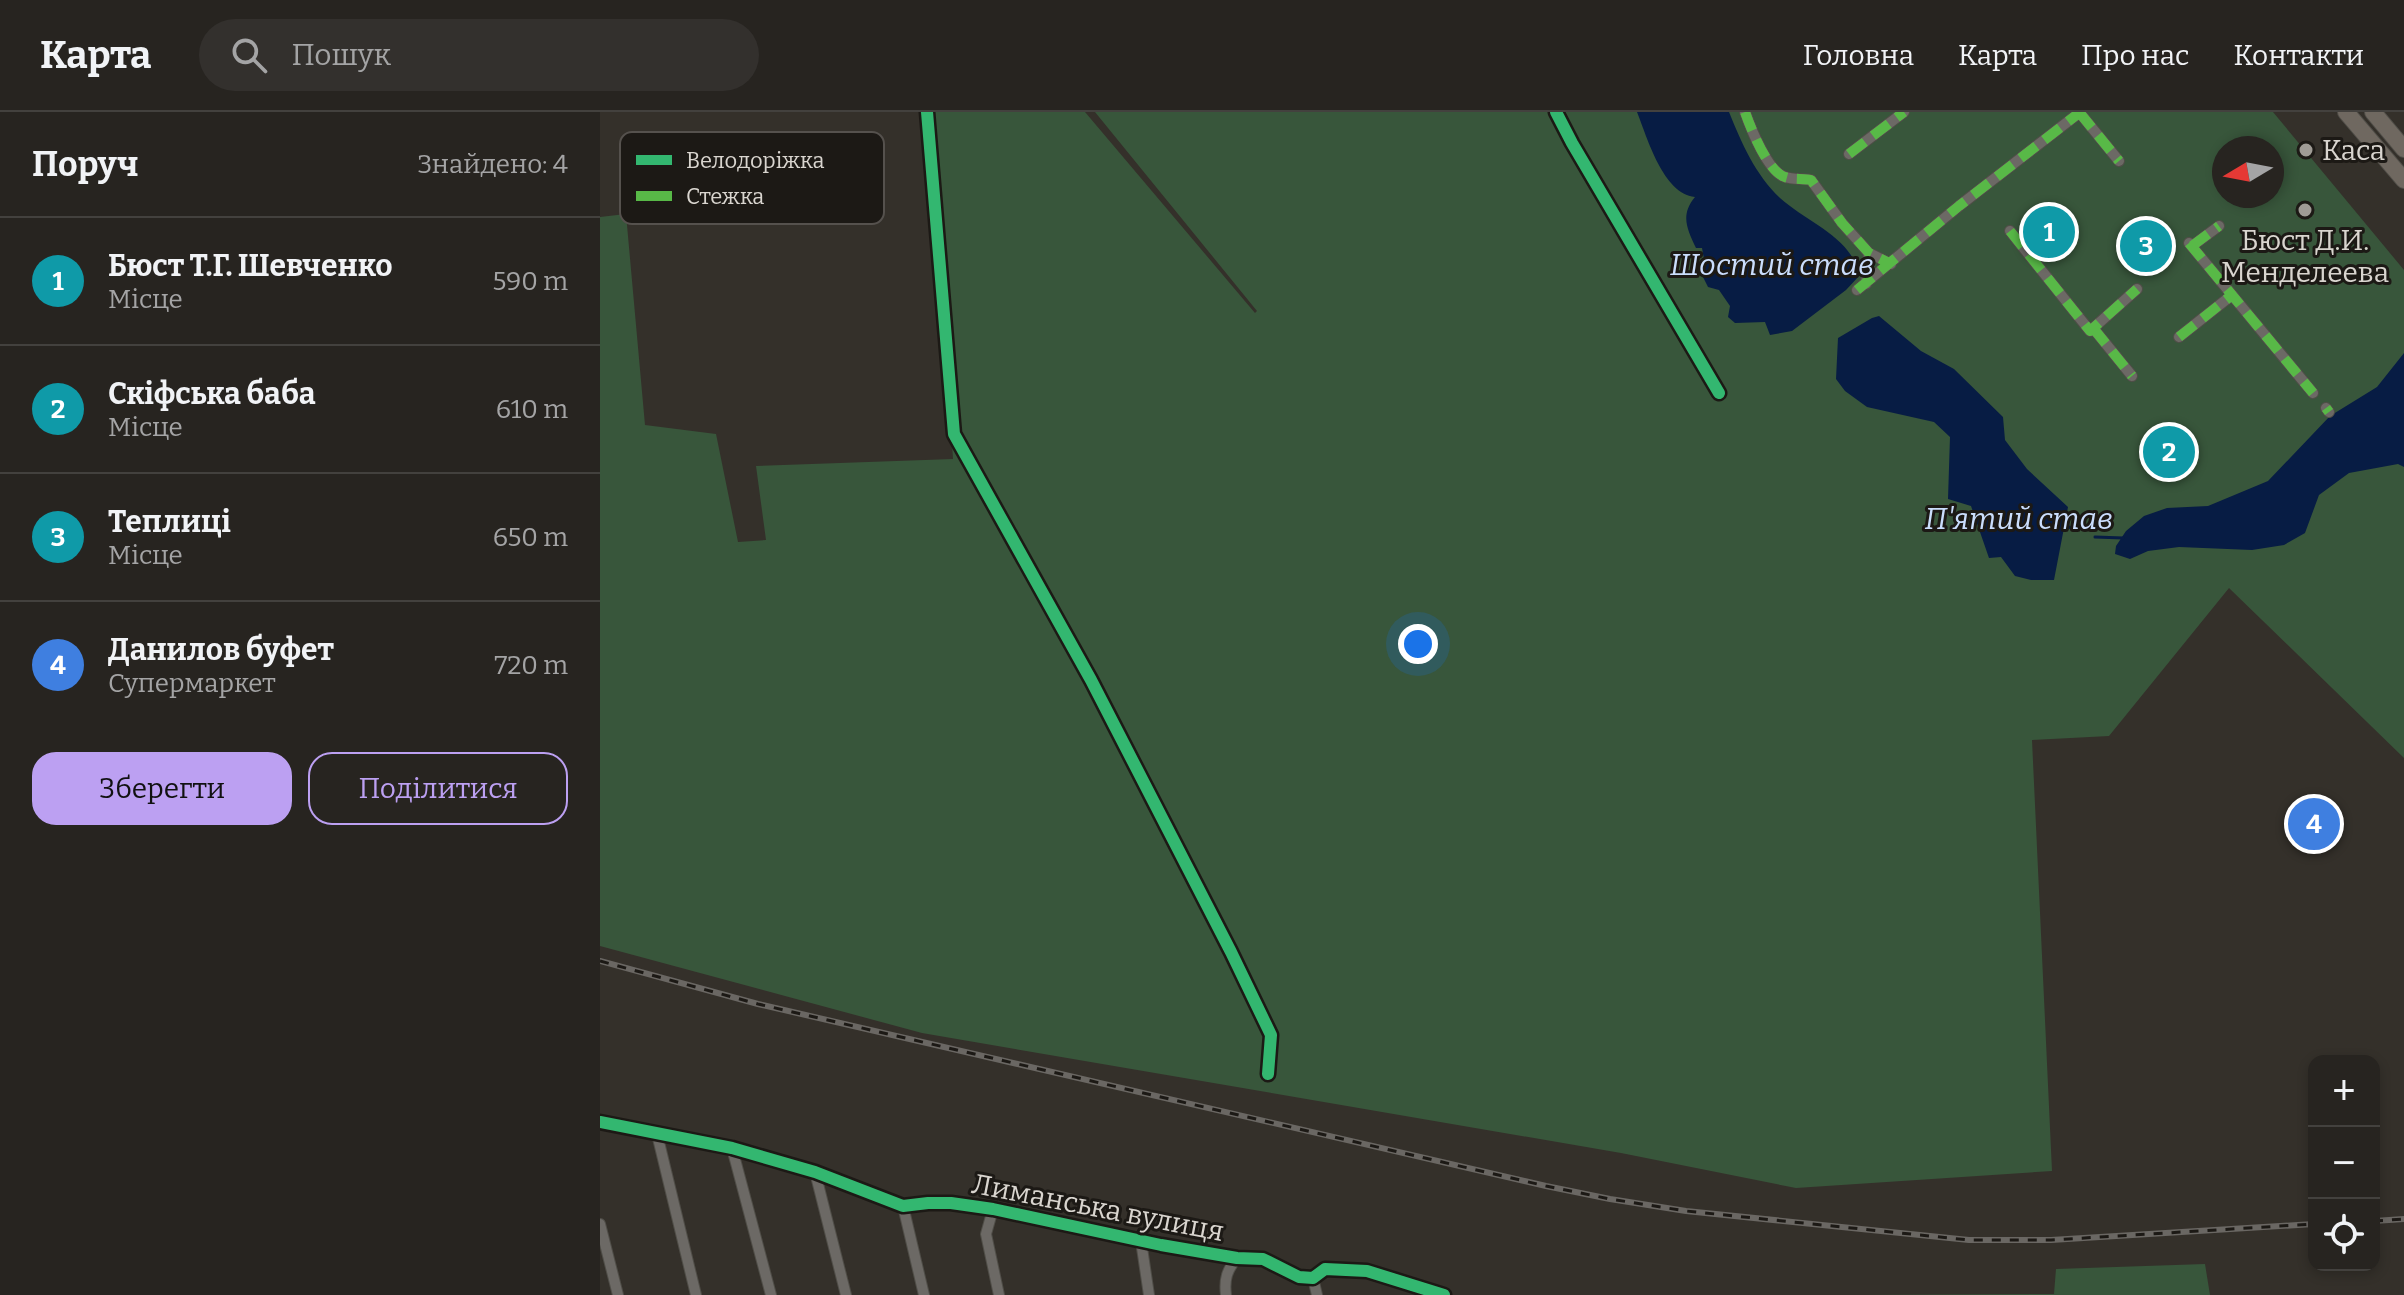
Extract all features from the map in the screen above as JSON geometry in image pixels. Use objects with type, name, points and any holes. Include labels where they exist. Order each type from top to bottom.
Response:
[{"type":"main road","points":[[2346,112],[2404,180]]},
{"type":"main road","points":[[2373,112],[2404,149]]},
{"type":"street","points":[[927,112],[954,434],[1091,680],[1231,952],[1271,1035],[1268,1074]]},
{"type":"street","points":[[1556,112],[1719,393]]},
{"type":"street","points":[[1745,112],[1752,132],[1775,172],[1785,178],[1811,180],[1842,223],[1869,253],[1891,264]]},
{"type":"street","points":[[1849,154],[1904,112]]},
{"type":"street","points":[[1869,253],[1862,287],[2079,112],[2119,161]]},
{"type":"street","points":[[2219,226],[2190,244],[2315,393]]},
{"type":"street","points":[[2010,231],[2090,331],[2137,289]]},
{"type":"street","points":[[2179,337],[2232,295]]},
{"type":"street","points":[[2093,328],[2132,376]]},
{"type":"street","name":"Лиманська вулиця","points":[[600,1122],[732,1148],[815,1172],[903,1206],[951,1203],[993,1209],[1141,1241],[1237,1258],[1263,1259],[1299,1277],[1313,1278]]},
{"type":"street","points":[[657,1134],[696,1295]]},
{"type":"street","points":[[732,1148],[771,1295]]},
{"type":"street","points":[[815,1172],[846,1295]]},
{"type":"street","points":[[903,1206],[924,1295]]},
{"type":"street","points":[[993,1209],[986,1234],[999,1295]]},
{"type":"street","points":[[600,1224],[618,1295]]},
{"type":"street","points":[[1141,1241],[1149,1295]]},
{"type":"street","points":[[1226,1295],[1228,1270],[1237,1258]]},
{"type":"street","points":[[1317,1295],[1313,1278],[1325,1269],[1342,1268],[1367,1271],[1444,1295]]},
{"type":"street","points":[[1408,1282],[1410,1295]]},
{"type":"green space","points":[[932,112],[1085,112],[1255,313],[1257,311],[1095,112],[2273,112],[2404,270],[2404,758],[2229,588],[2109,736],[2032,740],[2052,1171],[1796,1188],[1621,1153],[922,1033],[600,946],[600,217],[620,215],[620,224],[627,224],[645,425],[716,434],[738,542],[766,540],[756,466],[953,459]]},
{"type":"green space","points":[[2205,1264],[2210,1295],[1861,1295],[2054,1294],[2056,1269]]},
{"type":"water","name":"Шостий став","points":[[1637,112],[1729,112],[1750,158],[1771,189],[1838,240],[1855,262],[1860,275],[1846,290],[1792,331],[1770,335],[1765,322],[1735,323],[1728,317],[1730,306],[1719,290],[1708,287],[1697,265],[1704,259],[1702,248],[1696,248],[1686,222],[1695,197],[1684,194],[1665,175]]},
{"type":"water","name":"П'ятий став","points":[[1879,316],[1921,351],[1954,369],[2003,417],[2005,440],[2027,469],[2068,507],[2054,580],[2015,576],[2001,557],[1989,558],[1971,506],[1948,499],[1950,437],[1934,422],[1867,407],[1845,391],[1836,379],[1838,338]]},
{"type":"water","points":[[2404,353],[2404,467],[2398,464],[2349,473],[2319,495],[2305,533],[2284,545],[2252,550],[2179,547],[2148,551],[2130,559],[2115,554],[2116,546],[2126,531],[2144,516],[2167,508],[2208,506],[2268,481],[2330,416],[2377,387]]},
{"type":"waterway","points":[[2064,524],[2074,530]]},
{"type":"waterway","points":[[2095,537],[2123,538]]},
{"type":"railway","points":[[600,961],[758,1004],[1546,1186],[1686,1211],[1969,1240],[2051,1240],[2308,1224]]},
{"type":"railway","points":[[2380,1221],[2404,1219]]},
{"type":"marked path","points":[[1745,112],[1772,167],[1785,177],[1811,180],[1842,223],[1869,253],[1891,264]]},
{"type":"marked path","points":[[1849,154],[1904,112]]},
{"type":"marked path","points":[[2079,112],[2119,161]]},
{"type":"marked path","points":[[1857,290],[2079,113]]},
{"type":"marked path","points":[[2192,246],[2219,226]]},
{"type":"marked path","points":[[2010,231],[2090,331],[2137,289]]},
{"type":"marked path","points":[[2189,243],[2313,393]]},
{"type":"marked path","points":[[2179,337],[2232,295]]},
{"type":"marked path","points":[[2093,328],[2132,376]]},
{"type":"marked path","points":[[2326,408],[2329,412]]},
{"type":"cycle path","points":[[927,112],[954,434],[1091,680],[1231,952],[1271,1035],[1268,1074]]},
{"type":"cycle path","points":[[1556,112],[1719,393]]},
{"type":"cycle path","points":[[600,1122],[732,1148],[815,1172],[903,1206],[951,1203],[993,1209],[1161,1245],[1237,1258],[1263,1259],[1299,1277],[1313,1278],[1325,1269],[1367,1271],[1444,1295]]},
{"type":"place","name":"Каса","points":[[2306,150]]},
{"type":"place","name":"Бюст Д.И. Менделеева","points":[[2305,210]]},
{"type":"place","name":"Бюст Т.Г. Шевченко","points":[[2049,232]]},
{"type":"place","name":"Теплиці","points":[[2146,246]]},
{"type":"place","name":"Скіфська баба","points":[[2169,452]]},
{"type":"place","name":"Данилов буфет","points":[[2314,824]]}]
